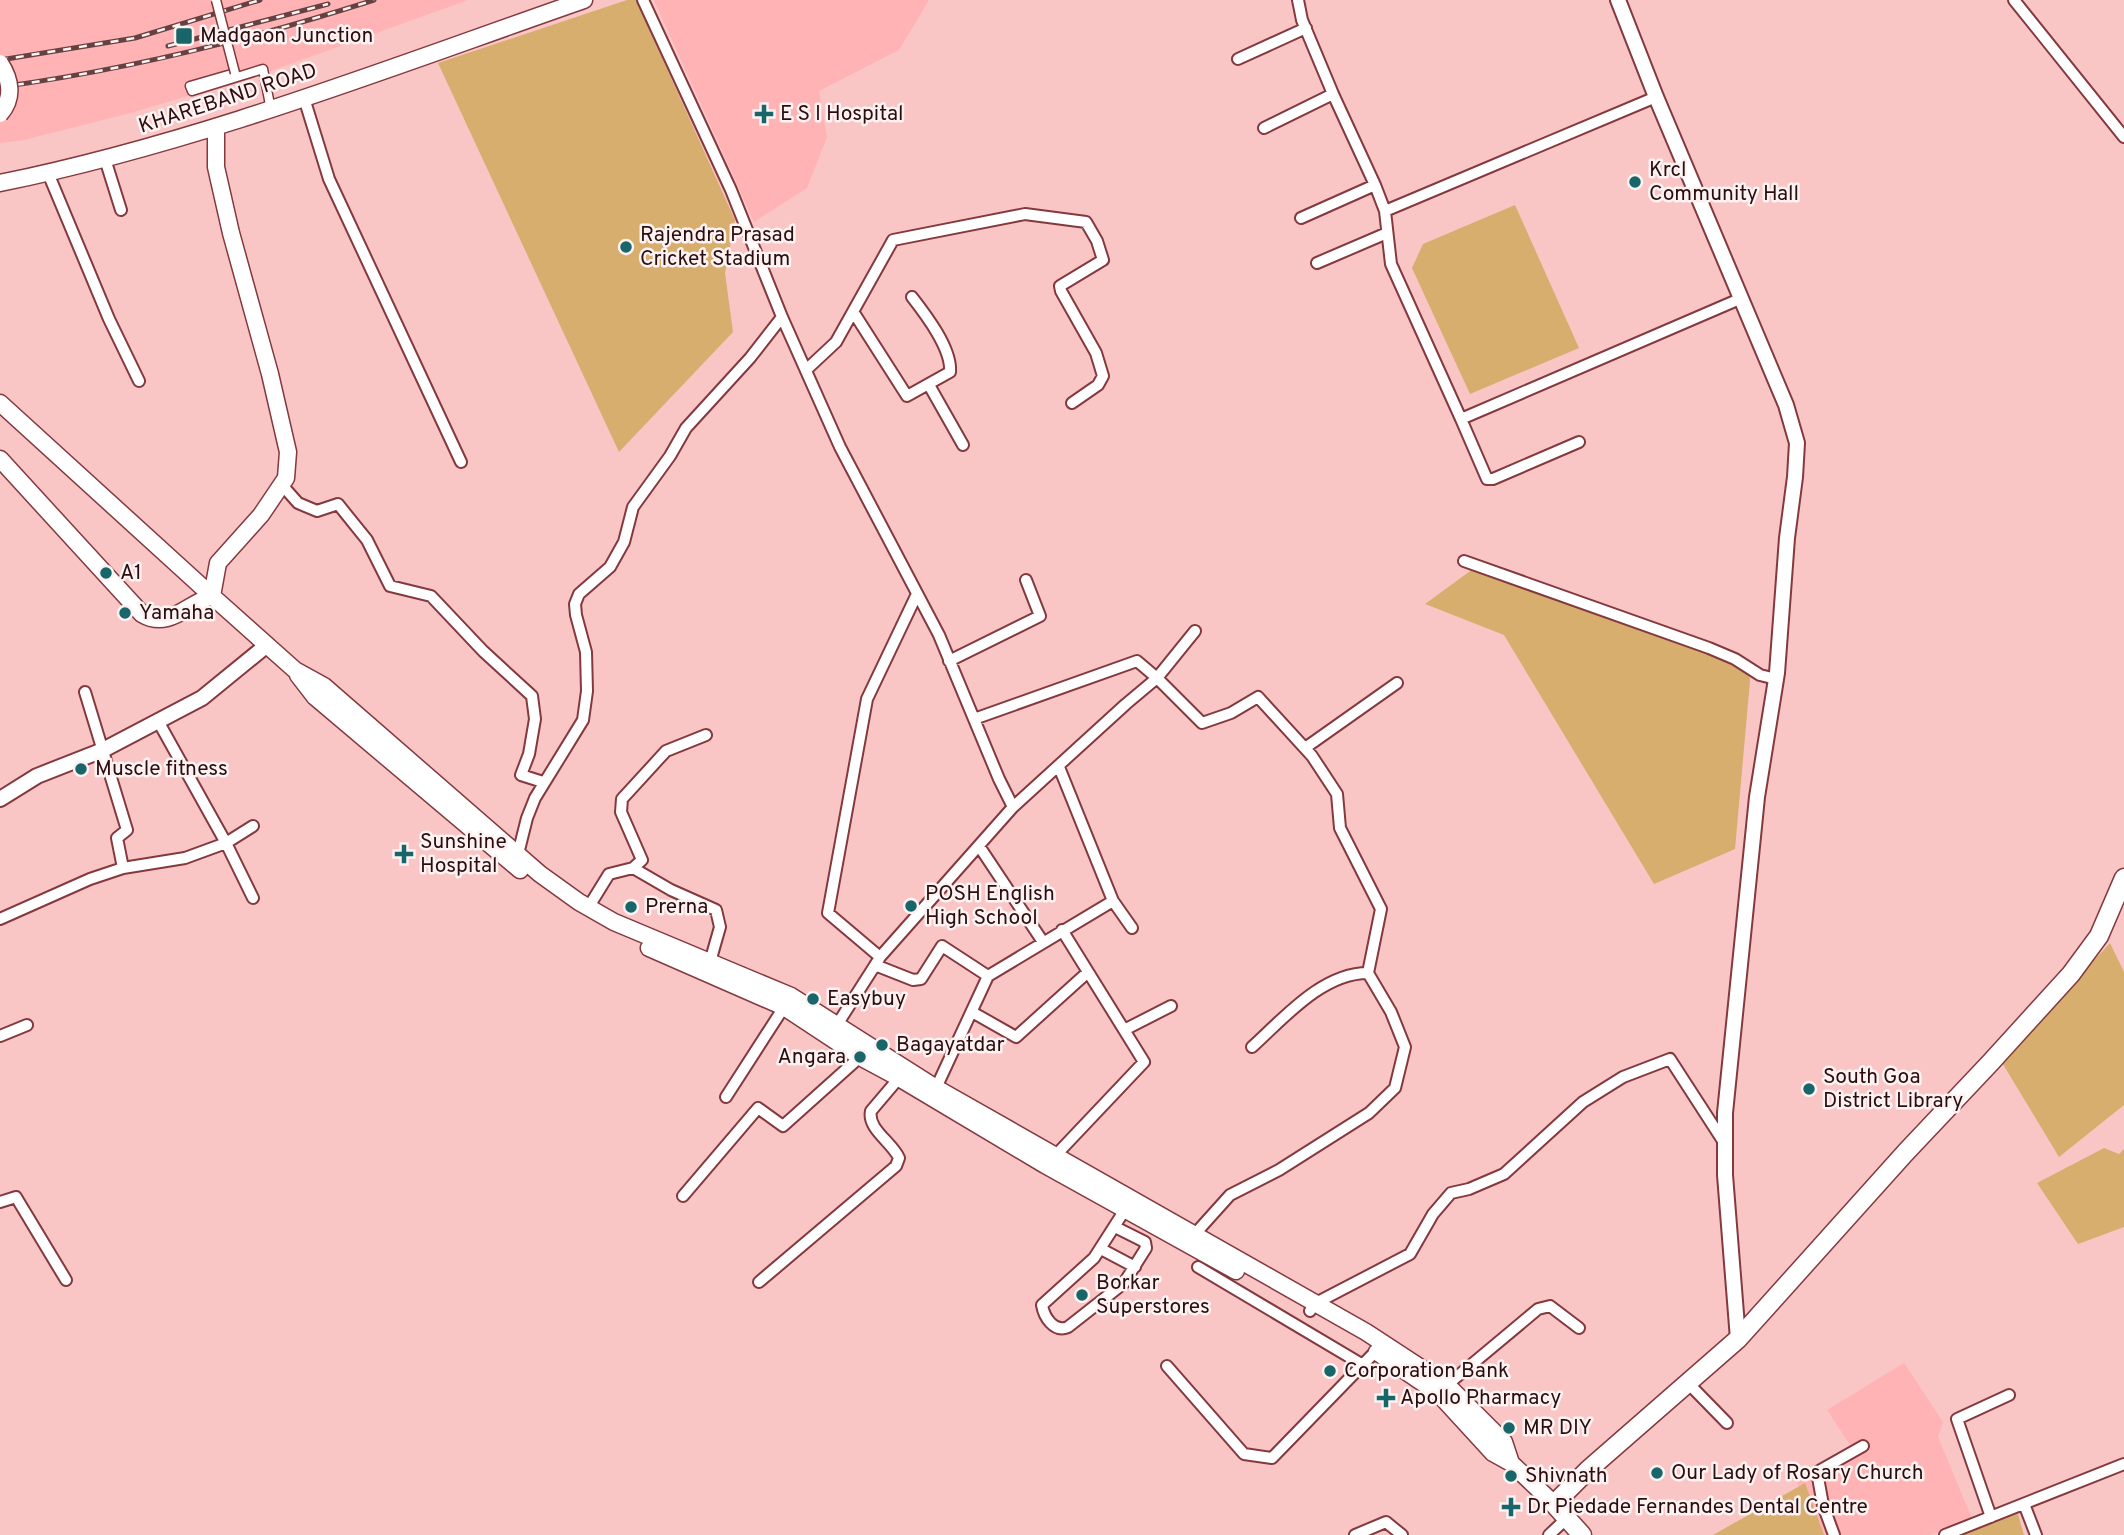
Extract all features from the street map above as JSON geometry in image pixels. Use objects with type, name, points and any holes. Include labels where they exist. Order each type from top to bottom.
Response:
[{"type":"main road","name":"KHAREBAND ROAD","points":[[0,183],[105,159],[216,128],[584,0]]},
{"type":"main road","points":[[0,62],[7,74],[10,96],[7,106],[0,114]]},
{"type":"main road","points":[[212,596],[218,563],[261,515],[286,478],[288,452],[270,374],[230,233],[216,167],[216,128]]},
{"type":"main road","points":[[0,403],[295,670],[315,697],[518,854],[540,874],[614,922],[791,996],[834,1030],[860,1057],[1128,1205],[1194,1235],[1312,1308],[1437,1393],[1493,1453],[1511,1463],[1555,1504],[1582,1535]]},
{"type":"main road","points":[[0,459],[142,614],[150,619],[172,618],[203,598],[212,596]]},
{"type":"main road","points":[[452,804],[514,865],[582,917],[834,1030],[1055,1156],[1158,1228],[1312,1308],[1366,1332],[1447,1385],[1504,1442],[1511,1463]]},
{"type":"main road","points":[[1555,1504],[1588,1470],[1738,1339],[2071,974],[2099,936],[2124,878]]},
{"type":"street","points":[[216,0],[235,73],[190,86],[192,91],[263,69],[271,110]]},
{"type":"street","points":[[643,0],[731,190],[782,317],[840,447],[917,594],[1013,807]]},
{"type":"street","points":[[1298,0],[1306,28],[1333,94],[1376,185],[1385,212],[1391,264],[1487,479],[1493,479],[1578,442]]},
{"type":"street","points":[[1619,0],[1656,97],[1786,405],[1797,443],[1776,679],[1757,797],[1726,1113],[1724,1175],[1738,1339]]},
{"type":"street","points":[[2014,0],[2124,137]]},
{"type":"street","points":[[1238,59],[1306,28]]},
{"type":"street","points":[[1264,128],[1333,94]]},
{"type":"street","points":[[304,97],[330,179],[461,462]]},
{"type":"street","points":[[1385,212],[1656,97]]},
{"type":"street","points":[[105,159],[121,210]]},
{"type":"street","points":[[48,173],[109,319],[139,381]]},
{"type":"street","points":[[1301,218],[1376,185]]},
{"type":"street","points":[[806,370],[836,342],[893,240],[1025,214],[1086,222],[1097,241],[1103,260],[1060,286],[1093,346],[1103,376],[1098,385],[1072,403]]},
{"type":"street","points":[[1317,263],[1387,233]]},
{"type":"street","points":[[854,313],[907,396],[950,372],[951,361],[926,315],[912,297]]},
{"type":"street","points":[[1461,419],[1742,298]]},
{"type":"street","points":[[518,854],[527,818],[543,782],[583,720],[587,691],[586,652],[576,615],[575,604],[579,594],[610,567],[624,542],[633,507],[670,456],[686,428],[750,358],[782,317]]},
{"type":"street","points":[[929,385],[963,445]]},
{"type":"street","points":[[282,485],[298,503],[317,511],[338,504],[367,540],[390,586],[431,596],[483,651],[532,696],[535,719],[529,754],[521,775],[543,782]]},
{"type":"street","points":[[1464,561],[1709,648],[1735,659],[1760,675],[1776,679]]},
{"type":"street","points":[[949,661],[1040,616],[1026,580]]},
{"type":"street","points":[[917,594],[867,698],[828,913],[878,961],[913,980],[921,979],[942,946],[988,976]]},
{"type":"street","points":[[834,1030],[878,961],[1013,807],[1157,678],[1195,631]]},
{"type":"street","points":[[0,799],[37,776],[103,750],[202,698],[267,645]]},
{"type":"street","points":[[974,719],[1138,661],[1202,723],[1231,713],[1258,697],[1305,748],[1337,794],[1340,828],[1381,909],[1368,972],[1391,1012],[1405,1047],[1395,1088],[1369,1113],[1279,1170],[1230,1195],[1194,1235]]},
{"type":"street","points":[[1305,748],[1397,682]]},
{"type":"street","points":[[85,692],[127,830],[117,838],[123,868]]},
{"type":"street","points":[[158,721],[226,843],[253,898]]},
{"type":"street","points":[[589,908],[609,874],[633,868],[642,860],[621,812],[622,799],[666,751],[706,735]]},
{"type":"street","points":[[1059,767],[1113,901],[1132,928]]},
{"type":"street","points":[[0,919],[90,878],[123,868],[185,858],[226,843],[253,826]]},
{"type":"street","points":[[979,846],[1043,942]]},
{"type":"street","points":[[633,868],[671,890],[716,910],[720,927],[710,962]]},
{"type":"street","points":[[936,1088],[988,976],[1113,901]]},
{"type":"street","points":[[1055,1156],[1144,1062],[1062,930]]},
{"type":"street","points":[[972,1012],[1016,1037],[1088,972]]},
{"type":"street","points":[[1252,1047],[1313,991],[1357,972],[1368,972]]},
{"type":"street","points":[[1124,1030],[1171,1006]]},
{"type":"street","points":[[726,1097],[783,1007]]},
{"type":"street","points":[[0,1036],[27,1025]]},
{"type":"street","points":[[683,1196],[758,1108],[783,1126],[860,1057]]},
{"type":"street","points":[[1312,1308],[1410,1254],[1433,1214],[1451,1193],[1469,1189],[1504,1174],[1583,1102],[1623,1077],[1670,1059],[1725,1144]]},
{"type":"street","points":[[759,1282],[896,1166],[899,1158],[896,1151],[870,1118],[872,1111],[899,1078]]},
{"type":"street","points":[[0,1202],[16,1197],[66,1280]]},
{"type":"street","points":[[1128,1205],[1094,1258],[1042,1304],[1043,1311],[1057,1328],[1061,1330],[1068,1327],[1124,1283],[1158,1228]]},
{"type":"street","points":[[1115,1227],[1147,1245]]},
{"type":"street","points":[[1101,1249],[1135,1267]]},
{"type":"street","points":[[1198,1267],[1363,1365]]},
{"type":"street","points":[[1447,1385],[1538,1309],[1550,1306],[1579,1328]]},
{"type":"street","points":[[1167,1366],[1244,1454],[1272,1458],[1376,1352]]},
{"type":"street","points":[[1687,1382],[1727,1423]]},
{"type":"street","points":[[1991,1517],[1957,1419],[2008,1395]]},
{"type":"street","points":[[1834,1535],[1823,1506],[1817,1472],[1863,1446]]},
{"type":"street","points":[[1945,1535],[2124,1464]]},
{"type":"street","points":[[2024,1504],[2035,1535]]},
{"type":"street","points":[[1549,1535],[1567,1518]]},
{"type":"street","points":[[1354,1535],[1385,1522],[1402,1535]]},
{"type":"shaded area","name":"Madgaon Junction","points":[[0,0],[468,0],[268,72],[134,112],[24,140],[0,143]]},
{"type":"shaded area","name":"Rajendra Prasad Cricket Stadium","points":[[627,0],[636,0],[735,220],[725,273],[733,332],[619,452],[438,63]]},
{"type":"shaded area","name":"E S I Hospital","points":[[654,0],[929,0],[899,50],[819,91],[827,137],[807,188],[754,222]]},
{"type":"shaded area","points":[[1515,205],[1579,348],[1470,394],[1412,268],[1423,244]]},
{"type":"shaded area","points":[[1473,569],[1748,664],[1750,681],[1735,849],[1654,884],[1504,635],[1425,604]]},
{"type":"shaded area","points":[[2110,943],[2124,972],[2124,1105],[2059,1157],[2001,1061]]},
{"type":"shaded area","points":[[2104,1148],[2119,1154],[2124,1149],[2124,1227],[2078,1244],[2037,1183]]},
{"type":"shaded area","points":[[1904,1363],[1943,1422],[1938,1437],[1973,1521],[1930,1535],[1820,1535],[1794,1476],[1858,1457],[1827,1410]]},
{"type":"shaded area","points":[[1805,1483],[1824,1535],[1713,1535]]},
{"type":"shaded area","points":[[2018,1514],[2024,1535],[1962,1535]]},
{"type":"railway","points":[[0,60],[135,38],[260,0]]},
{"type":"railway","points":[[0,87],[95,72],[189,52],[374,0]]},
{"type":"railway","points":[[168,46],[328,4]]},
{"type":"place","name":"Madgaon Junction","points":[[184,36]]},
{"type":"place","name":"E S I Hospital","points":[[764,114]]},
{"type":"place","name":"Krcl Community Hall","points":[[1635,182]]},
{"type":"place","name":"Rajendra Prasad Cricket Stadium","points":[[626,247]]},
{"type":"place","name":"A1","points":[[106,573]]},
{"type":"place","name":"Yamaha","points":[[125,613]]},
{"type":"place","name":"Muscle fitness","points":[[81,769]]},
{"type":"place","name":"Sunshine Hospital","points":[[404,854]]},
{"type":"place","name":"POSH English High School","points":[[911,906]]},
{"type":"place","name":"Prerna","points":[[631,907]]},
{"type":"place","name":"Easybuy","points":[[813,999]]},
{"type":"place","name":"Bagayatdar","points":[[882,1045]]},
{"type":"place","name":"Angara","points":[[860,1057]]},
{"type":"place","name":"South Goa District Library","points":[[1809,1089]]},
{"type":"place","name":"Borkar Superstores","points":[[1082,1295]]},
{"type":"place","name":"Corporation Bank","points":[[1330,1371]]},
{"type":"place","name":"Apollo Pharmacy","points":[[1386,1398]]},
{"type":"place","name":"MR DIY","points":[[1509,1428]]},
{"type":"place","name":"Our Lady of Rosary Church","points":[[1657,1473]]},
{"type":"place","name":"Shivnath","points":[[1511,1476]]},
{"type":"place","name":"Dr Piedade Fernandes Dental Centre","points":[[1511,1507]]}]
